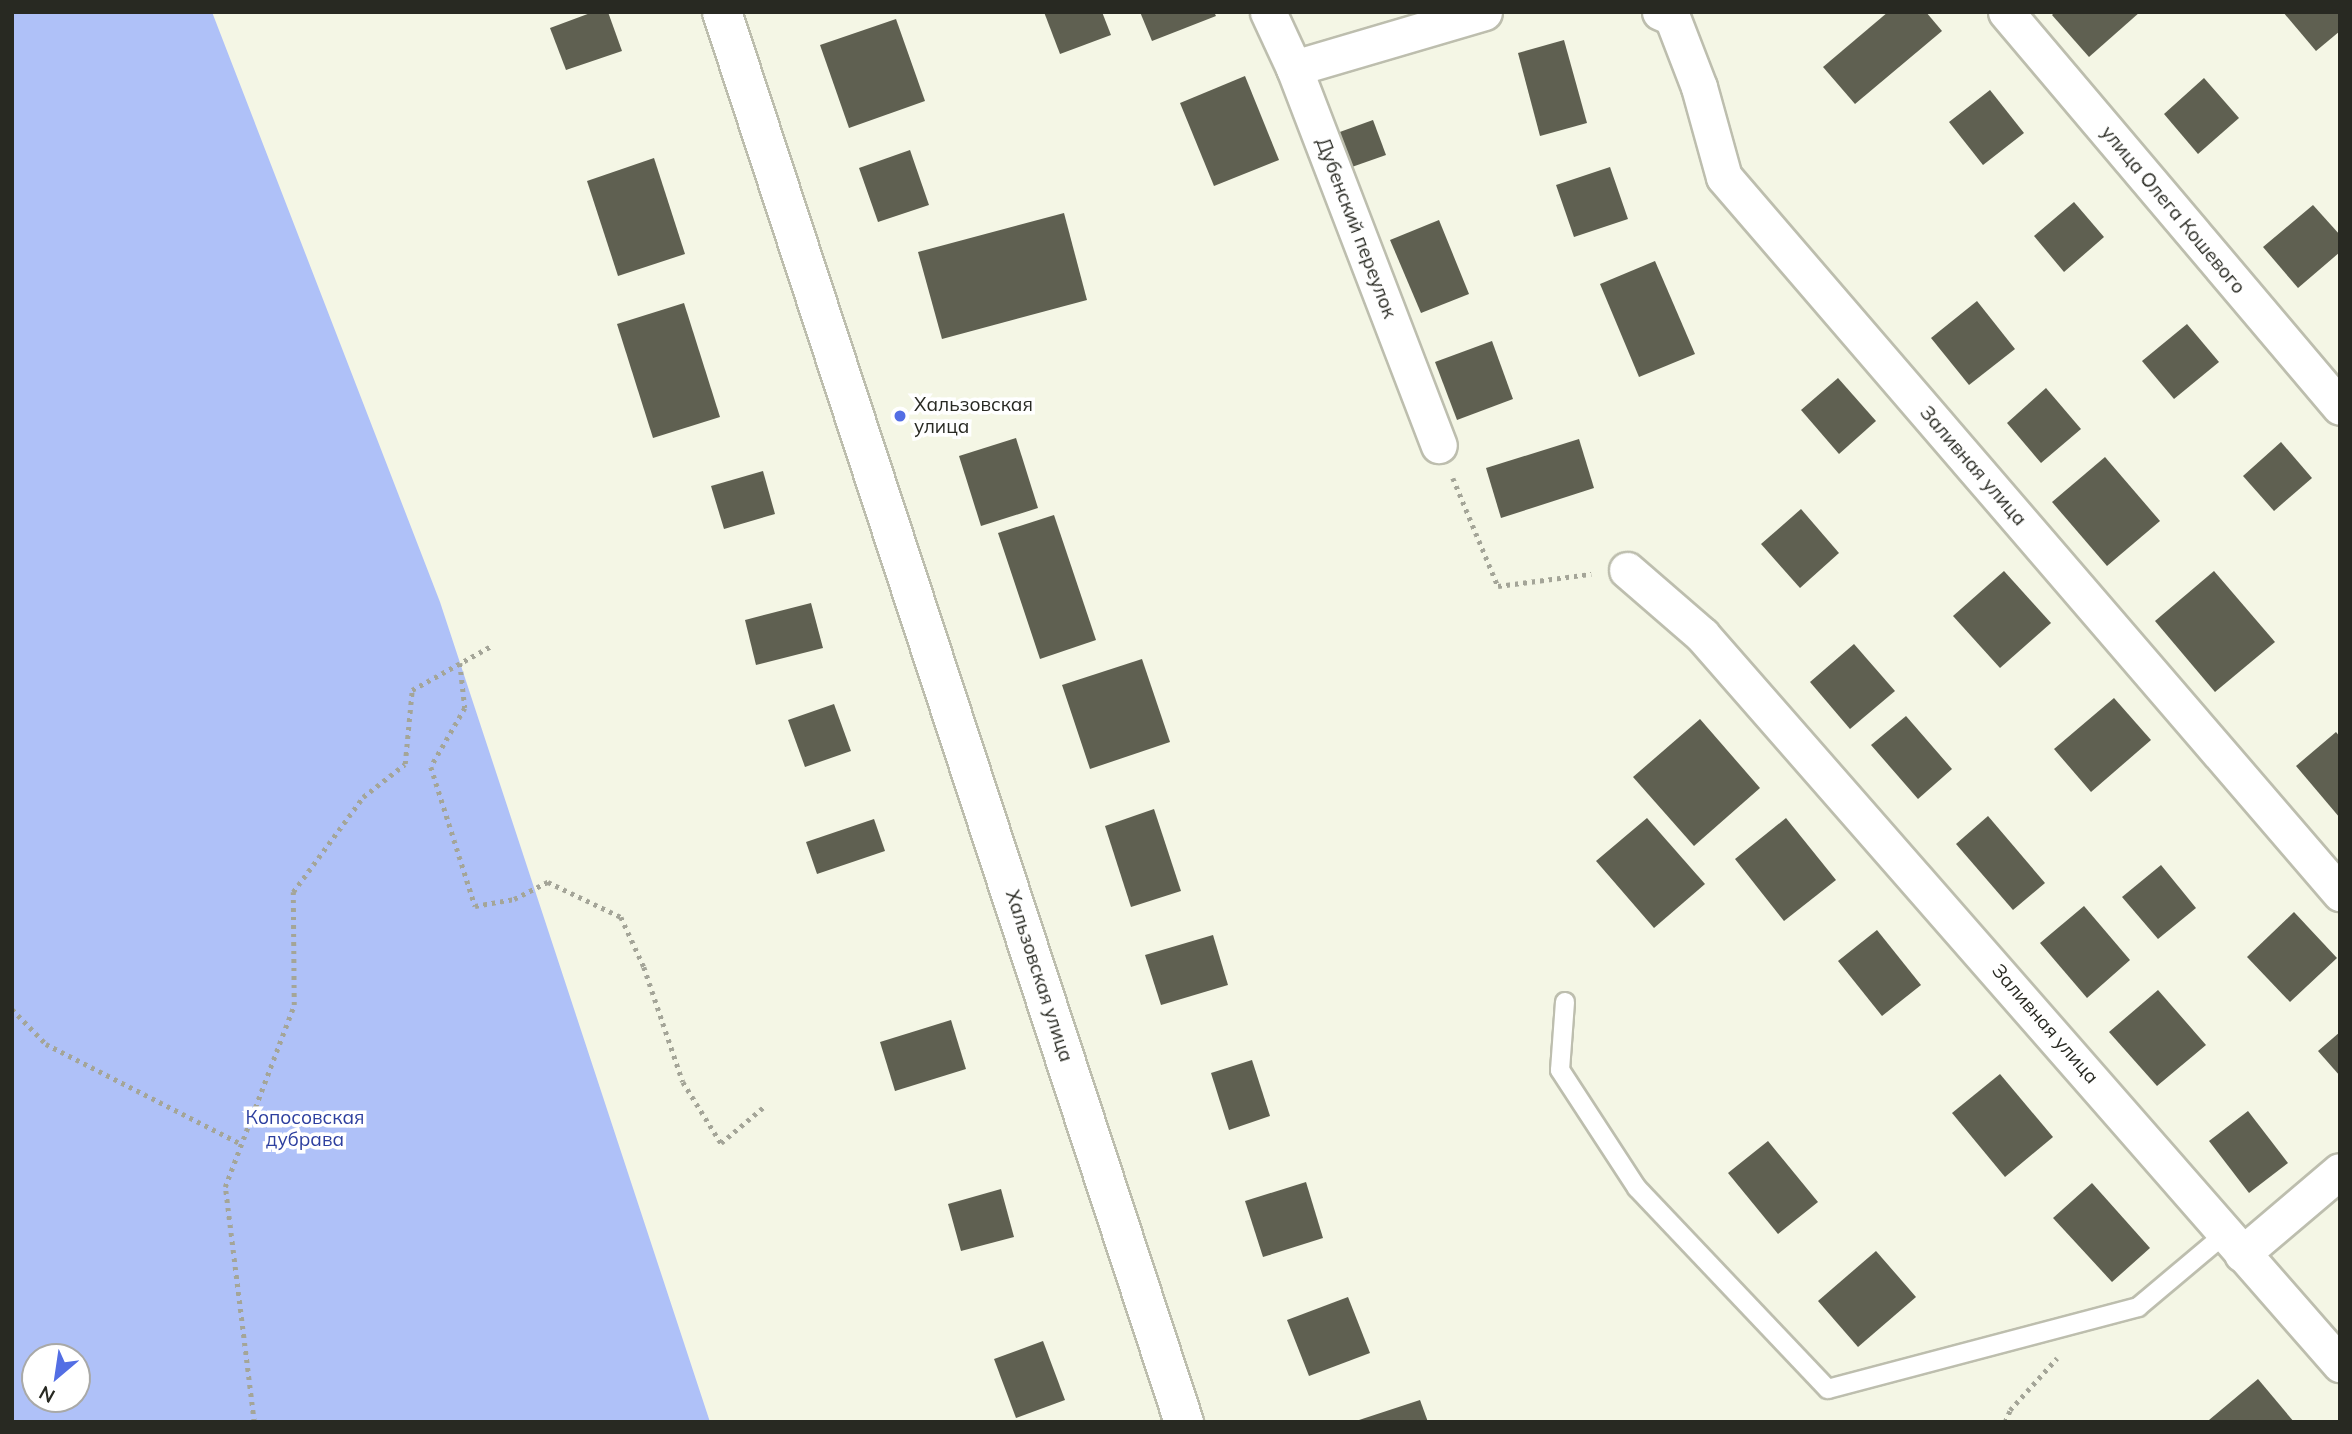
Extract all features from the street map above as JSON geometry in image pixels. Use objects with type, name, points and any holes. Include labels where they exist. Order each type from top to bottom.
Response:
[{"type":"main road","name":"Хальзовская улица","points":[[722,12],[1184,1422]]},
{"type":"street","name":"Дубенский переулок","points":[[1268,12],[1294,68],[1439,445]]},
{"type":"street","points":[[1294,68],[1484,12]]},
{"type":"street","name":"Заливная улица","points":[[1660,12],[1672,17],[1699,87],[1724,177],[2340,893]]},
{"type":"street","name":"улица Олега Кошевого","points":[[2006,12],[2340,407]]},
{"type":"street","name":"Заливная улица","points":[[1627,570],[1702,635],[1961,926],[2233,1244],[2340,1364]]},
{"type":"street","points":[[2233,1244],[2340,1171]]},
{"type":"lane","points":[[1564,1002],[1560,1070],[1637,1188],[1828,1388],[2138,1307],[2233,1244]]},
{"type":"path","points":[[1439,445],[1497,586],[1627,570]]},
{"type":"path","points":[[254,1422],[225,1187],[294,1005],[293,892],[363,797],[405,764],[412,690],[491,646]]},
{"type":"path","points":[[460,663],[464,708],[431,767],[475,906],[514,899],[548,882],[621,917],[645,967],[683,1082],[721,1143],[766,1105]]},
{"type":"path","points":[[12,1009],[46,1044],[242,1144]]},
{"type":"path","points":[[2005,1422],[2010,1410],[2093,1319]]},
{"type":"green space","name":"Копосовская дубрава","points":[[12,12],[212,12],[440,602],[710,1422],[12,1422]]},
{"type":"building","points":[[593,12],[608,12],[622,51],[566,70],[550,28]]},
{"type":"building","points":[[1044,12],[1102,12],[1111,35],[1060,54]]},
{"type":"building","points":[[1140,12],[1214,12],[1216,16],[1152,41]]},
{"type":"building","points":[[1888,12],[1926,12],[1942,31],[1855,104],[1823,67]]},
{"type":"building","points":[[2055,12],[2140,12],[2089,57],[2052,15]]},
{"type":"building","points":[[2283,12],[2340,12],[2340,31],[2316,51]]},
{"type":"building","points":[[896,19],[925,101],[849,128],[820,45]]},
{"type":"building","points":[[1564,40],[1587,123],[1540,136],[1518,53]]},
{"type":"building","points":[[1245,76],[1279,160],[1214,186],[1180,103]]},
{"type":"building","points":[[2204,78],[2239,118],[2198,154],[2164,114]]},
{"type":"building","points":[[1990,90],[2024,133],[1983,165],[1949,122]]},
{"type":"building","points":[[1373,120],[1386,155],[1349,168],[1337,133]]},
{"type":"building","points":[[910,150],[929,205],[878,222],[859,168]]},
{"type":"building","points":[[654,158],[685,254],[618,276],[587,181]]},
{"type":"building","points":[[1610,167],[1628,219],[1574,237],[1556,185]]},
{"type":"building","points":[[2074,202],[2104,237],[2064,272],[2034,236]]},
{"type":"building","points":[[2313,205],[2340,235],[2340,252],[2298,288],[2263,247]]},
{"type":"building","points":[[1064,213],[1087,300],[942,339],[918,252]]},
{"type":"building","points":[[1439,220],[1469,294],[1421,313],[1390,240]]},
{"type":"building","points":[[1655,261],[1695,354],[1639,377],[1600,284]]},
{"type":"building","points":[[1977,301],[2015,349],[1969,385],[1931,338]]},
{"type":"building","points":[[684,303],[720,417],[653,438],[617,324]]},
{"type":"building","points":[[2187,324],[2219,362],[2174,399],[2142,361]]},
{"type":"building","points":[[1492,341],[1513,399],[1457,420],[1435,362]]},
{"type":"building","points":[[1838,378],[1876,421],[1839,454],[1801,410]]},
{"type":"building","points":[[2046,388],[2081,429],[2041,463],[2007,423]]},
{"type":"building","points":[[1016,438],[1038,508],[981,526],[959,456]]},
{"type":"building","points":[[1579,439],[1594,488],[1501,518],[1486,468]]},
{"type":"building","points":[[2281,442],[2312,478],[2274,511],[2243,476]]},
{"type":"building","points":[[2105,457],[2160,521],[2107,566],[2052,502]]},
{"type":"building","points":[[763,471],[775,514],[724,529],[711,486]]},
{"type":"building","points":[[1801,509],[1839,553],[1800,588],[1761,544]]},
{"type":"building","points":[[1054,515],[1096,640],[1040,659],[998,533]]},
{"type":"building","points":[[2004,571],[2051,623],[2000,668],[1953,616]]},
{"type":"building","points":[[2214,571],[2275,642],[2215,692],[2155,621]]},
{"type":"building","points":[[811,603],[823,648],[756,665],[745,620]]},
{"type":"building","points":[[1854,644],[1895,691],[1850,729],[1810,682]]},
{"type":"building","points":[[1142,659],[1170,742],[1090,769],[1062,685]]},
{"type":"building","points":[[2114,698],[2151,740],[2091,792],[2054,749]]},
{"type":"building","points":[[834,704],[851,751],[805,767],[788,720]]},
{"type":"building","points":[[1906,716],[1952,769],[1918,799],[1871,745]]},
{"type":"building","points":[[1700,719],[1760,788],[1694,846],[1633,777]]},
{"type":"building","points":[[2336,732],[2340,737],[2340,818],[2296,766]]},
{"type":"building","points":[[1154,809],[1181,891],[1131,907],[1105,826]]},
{"type":"building","points":[[1988,816],[2045,883],[2013,910],[1956,844]]},
{"type":"building","points":[[1647,818],[1705,884],[1654,928],[1596,861]]},
{"type":"building","points":[[1786,818],[1836,880],[1784,921],[1735,859]]},
{"type":"building","points":[[874,819],[885,851],[817,874],[806,842]]},
{"type":"building","points":[[2161,865],[2196,908],[2158,939],[2122,897]]},
{"type":"building","points":[[2084,906],[2130,960],[2087,998],[2040,943]]},
{"type":"building","points":[[2294,912],[2337,958],[2290,1002],[2247,957]]},
{"type":"building","points":[[1877,930],[1921,985],[1882,1016],[1838,961]]},
{"type":"building","points":[[1213,935],[1228,985],[1161,1005],[1145,955]]},
{"type":"building","points":[[2158,990],[2206,1045],[2157,1086],[2109,1032]]},
{"type":"building","points":[[951,1020],[966,1069],[895,1091],[880,1042]]},
{"type":"building","points":[[2340,1032],[2340,1076],[2318,1051]]},
{"type":"building","points":[[1252,1060],[1270,1116],[1229,1130],[1211,1073]]},
{"type":"building","points":[[2000,1074],[2053,1137],[2005,1177],[1952,1113]]},
{"type":"building","points":[[2248,1111],[2288,1163],[2249,1193],[2209,1141]]},
{"type":"building","points":[[1768,1141],[1818,1202],[1778,1234],[1728,1173]]},
{"type":"building","points":[[1306,1182],[1323,1238],[1263,1257],[1245,1201]]},
{"type":"building","points":[[2092,1183],[2150,1248],[2112,1282],[2053,1218]]},
{"type":"building","points":[[1001,1189],[1014,1237],[961,1251],[948,1204]]},
{"type":"building","points":[[1876,1251],[1916,1297],[1858,1347],[1818,1301]]},
{"type":"building","points":[[1348,1297],[1370,1353],[1309,1376],[1287,1320]]},
{"type":"building","points":[[1043,1341],[1065,1400],[1016,1418],[994,1359]]},
{"type":"building","points":[[2258,1379],[2294,1422],[2209,1420]]},
{"type":"building","points":[[1420,1400],[1428,1422],[1356,1422],[1356,1421]]},
{"type":"place","name":"Хальзовская улица","points":[[900,416]]}]
